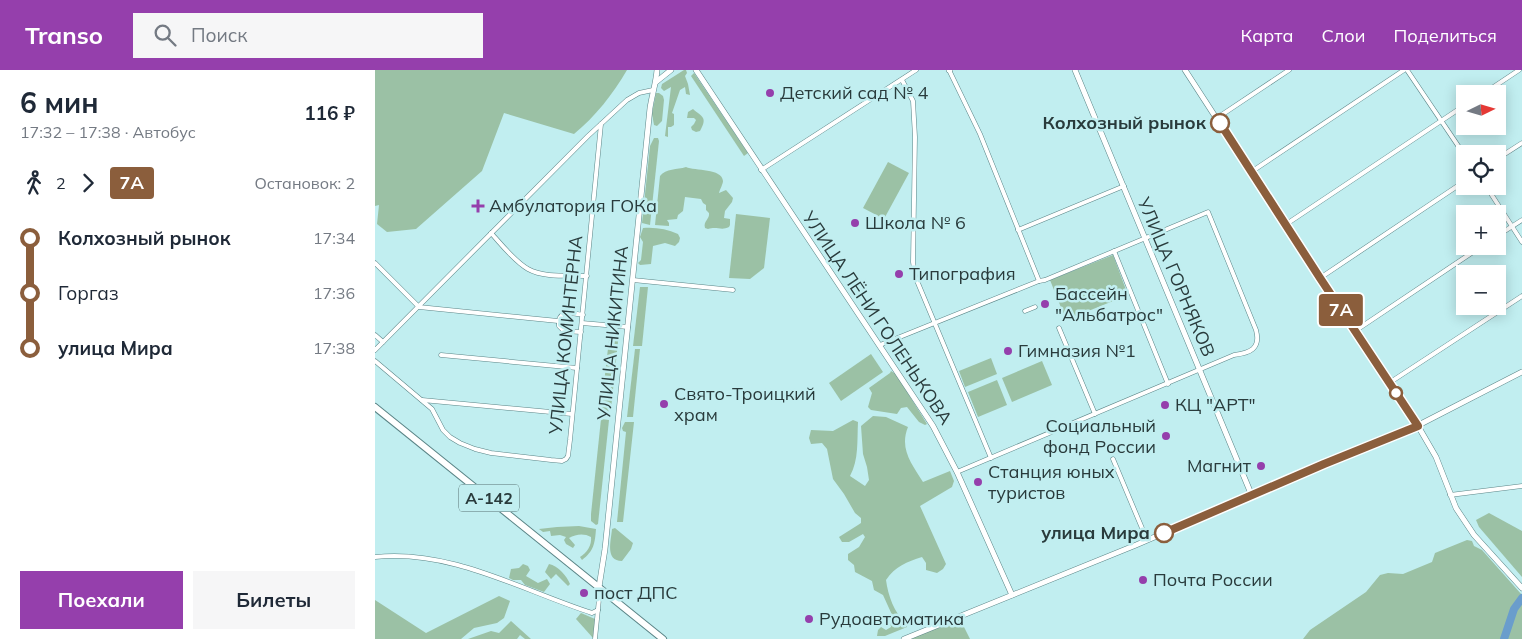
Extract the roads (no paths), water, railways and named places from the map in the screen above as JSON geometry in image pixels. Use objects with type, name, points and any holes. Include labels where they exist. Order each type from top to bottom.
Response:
[{"type":"highway","name":"А-142","points":[[375,407],[663,639]]},
{"type":"main road","points":[[656,82],[657,70]]},
{"type":"main road","points":[[656,82],[671,70]]},
{"type":"main road","name":"УЛИЦА ЛЁНИ ГОЛЕНЬКОВА","points":[[696,70],[933,426],[957,472],[1012,595]]},
{"type":"main road","name":"УЛИЦА ГОРНЯКОВ","points":[[1075,70],[1252,496]]},
{"type":"main road","points":[[1185,70],[1418,426],[1436,457],[1456,508],[1474,535],[1522,588]]},
{"type":"main road","name":"УЛИЦА НИКИТИНА","points":[[599,587],[605,549],[653,90],[656,82]]},
{"type":"main road","points":[[904,639],[1147,540],[1418,426],[1522,372]]},
{"type":"street","points":[[761,170],[916,70]]},
{"type":"street","points":[[949,70],[980,134],[1039,280]]},
{"type":"street","points":[[1217,118],[1289,70]]},
{"type":"street","points":[[1251,172],[1405,70],[1457,145]]},
{"type":"street","points":[[1496,85],[1519,70]]},
{"type":"street","points":[[902,80],[913,101],[915,144],[913,262],[915,276],[991,458]]},
{"type":"street","points":[[375,350],[588,136],[627,100],[639,93],[653,90]]},
{"type":"street","points":[[1285,225],[1456,111]]},
{"type":"street","name":"УЛИЦА КОМИНТЕРНА","points":[[421,400],[432,409],[443,430],[450,437],[475,450],[551,460],[566,460],[570,440],[601,124]]},
{"type":"street","points":[[1506,154],[1522,143]]},
{"type":"street","points":[[1018,230],[1124,186]]},
{"type":"street","points":[[1320,278],[1456,187]]},
{"type":"street","points":[[1491,195],[1522,242]]},
{"type":"street","points":[[880,345],[1039,280],[1045,280],[1208,212],[1256,330],[1258,341],[1256,345],[1244,354],[1234,355],[957,472]]},
{"type":"street","points":[[1506,230],[1522,220]]},
{"type":"street","points":[[491,233],[529,270],[547,274],[587,276]]},
{"type":"street","points":[[1113,251],[1167,384]]},
{"type":"street","points":[[1355,332],[1469,255]]},
{"type":"street","points":[[375,263],[419,307],[558,321]]},
{"type":"street","points":[[633,280],[733,290]]},
{"type":"street","points":[[1389,383],[1522,296]]},
{"type":"street","points":[[1025,311],[1035,307]]},
{"type":"street","points":[[581,332],[564,331],[559,326],[558,321],[561,316],[568,313],[583,315]]},
{"type":"street","points":[[582,323],[628,327]]},
{"type":"street","points":[[1059,328],[1095,414]]},
{"type":"street","points":[[375,335],[383,342]]},
{"type":"street","points":[[441,355],[577,368]]},
{"type":"street","points":[[375,361],[421,400],[572,414]]},
{"type":"street","points":[[1113,459],[1147,540]]},
{"type":"street","points":[[1451,495],[1522,486]]},
{"type":"street","points":[[375,557],[402,556],[441,561],[502,579],[592,614],[598,610]]},
{"type":"street","points":[[595,639],[599,587]]},
{"type":"waterway","points":[[1504,639],[1514,609],[1522,598]]},
{"type":"place","name":"Детский сад № 4","points":[[770,93]]},
{"type":"place","name":"Колхозный рынок","points":[[1220,123]]},
{"type":"place","name":"Амбулатория ГОКа","points":[[478,206]]},
{"type":"place","name":"Школа № 6","points":[[855,223]]},
{"type":"place","name":"Типография","points":[[899,274]]},
{"type":"place","name":"Бассейн \"Альбатрос\"","points":[[1045,304]]},
{"type":"place","name":"Гимназия №1","points":[[1008,351]]},
{"type":"place","name":"Свято-Троицкий храм","points":[[664,404]]},
{"type":"place","name":"КЦ \"АРТ\"","points":[[1165,405]]},
{"type":"place","name":"Социальный фонд России","points":[[1166,436]]},
{"type":"place","name":"Магнит","points":[[1261,466]]},
{"type":"place","name":"Станция юных туристов","points":[[978,482]]},
{"type":"place","name":"улица Мира","points":[[1164,533]]},
{"type":"place","name":"Почта России","points":[[1143,580]]},
{"type":"place","name":"пост ДПС","points":[[584,593]]},
{"type":"place","name":"Рудоавтоматика","points":[[809,619]]}]
